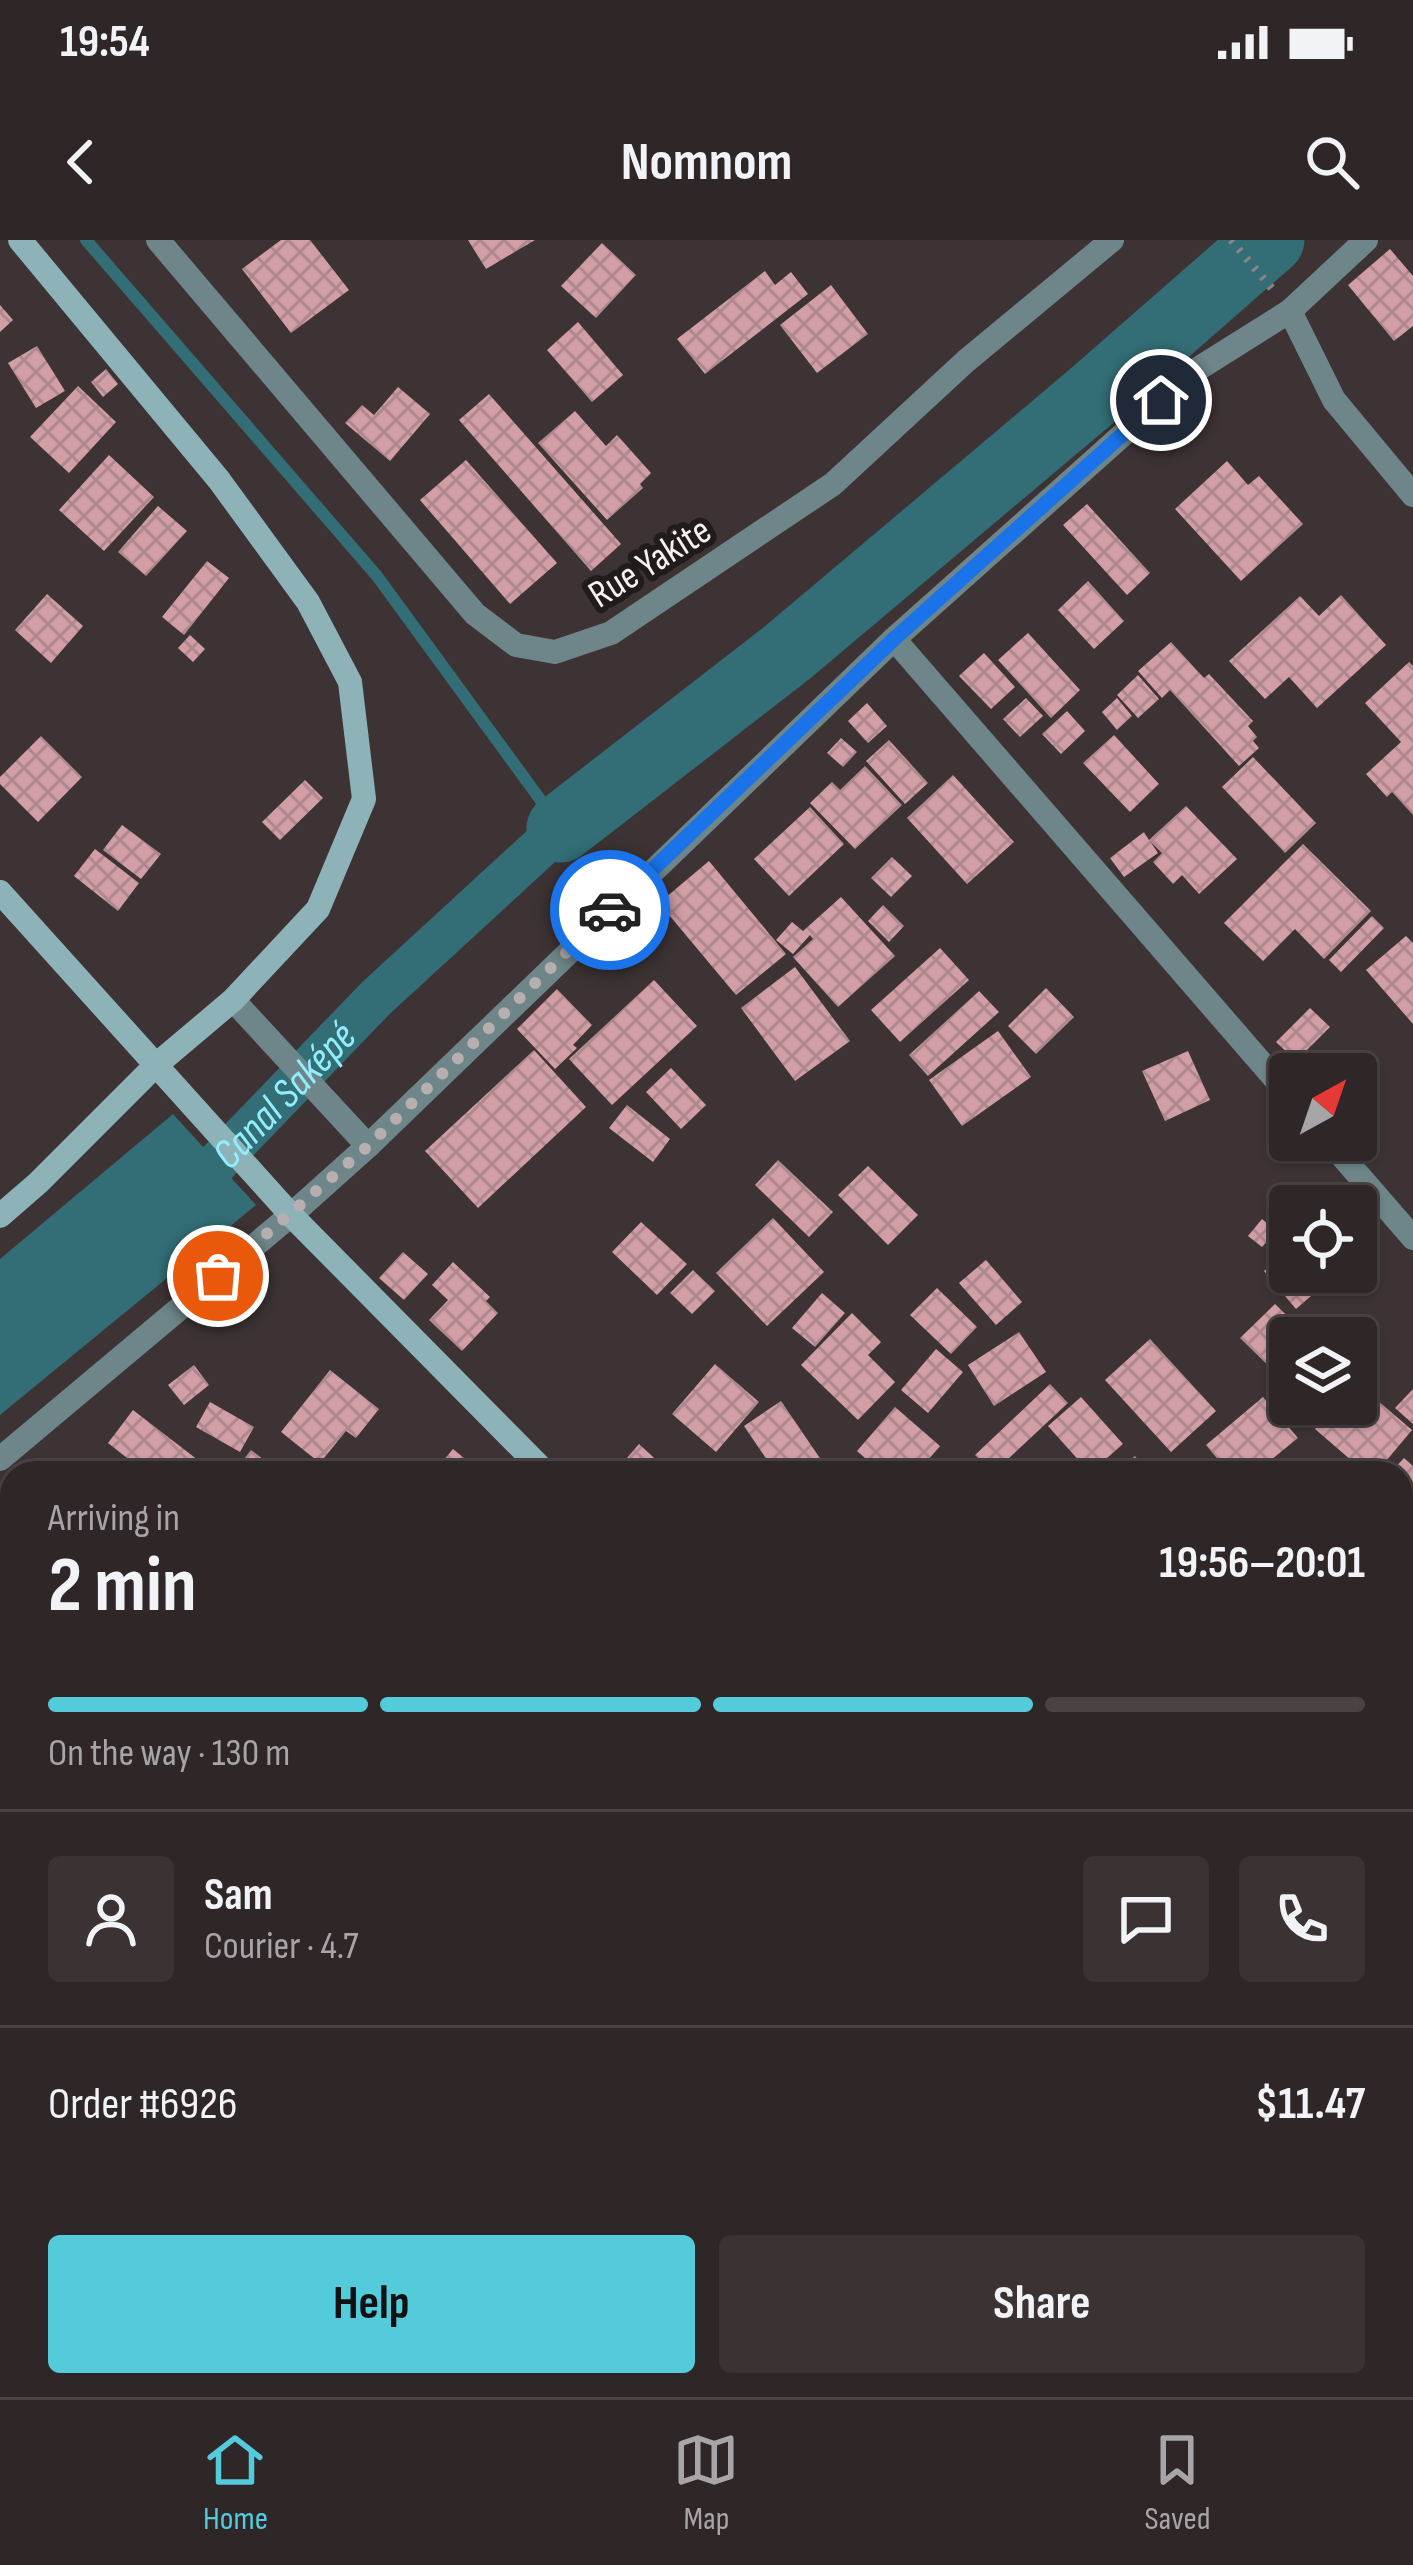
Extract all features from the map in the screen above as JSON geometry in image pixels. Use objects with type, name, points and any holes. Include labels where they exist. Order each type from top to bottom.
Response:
[{"type":"street","points":[[0,1216],[156,1065],[233,1000],[318,909],[364,800],[350,682],[308,602],[220,480],[20,240]]},
{"type":"street","name":"Rue Yakite","points":[[158,240],[475,614],[516,645],[555,652],[610,633],[833,484],[966,361],[1112,240]]},
{"type":"street","points":[[0,1459],[368,1146],[894,639],[1193,372],[1290,311],[1366,240]]},
{"type":"street","points":[[1290,311],[1334,400],[1413,495]]},
{"type":"street","points":[[894,639],[1269,1072]]},
{"type":"street","points":[[0,892],[291,1215],[534,1461]]},
{"type":"street","points":[[233,1000],[368,1146]]},
{"type":"street","points":[[1346,1161],[1413,1238]]},
{"type":"path","points":[[1231,240],[1290,311]]},
{"type":"water","points":[[173,1114],[256,1205],[0,1415],[0,1259]]},
{"type":"building","points":[[281,240],[310,240],[349,290],[291,333],[242,269]]},
{"type":"building","points":[[468,240],[535,240],[486,269]]},
{"type":"building","points":[[602,243],[636,275],[596,318],[561,286]]},
{"type":"building","points":[[1390,249],[1413,276],[1413,326],[1394,341],[1348,285]]},
{"type":"building","points":[[765,271],[775,285],[791,272],[808,294],[705,374],[677,339]]},
{"type":"building","points":[[831,285],[868,334],[817,373],[780,325]]},
{"type":"building","points":[[0,305],[13,320],[0,332]]},
{"type":"building","points":[[578,322],[623,375],[592,402],[547,350]]},
{"type":"building","points":[[37,346],[65,391],[36,408],[8,363]]},
{"type":"building","points":[[106,369],[118,384],[103,397],[91,382]]},
{"type":"building","points":[[78,386],[116,422],[69,473],[30,437]]},
{"type":"building","points":[[398,387],[430,414],[390,461],[345,423],[362,405],[374,415]]},
{"type":"building","points":[[489,394],[621,544],[591,571],[459,420]]},
{"type":"building","points":[[575,411],[606,446],[617,435],[651,473],[640,484],[643,488],[607,520],[538,443]]},
{"type":"building","points":[[109,455],[154,497],[104,551],[59,510]]},
{"type":"building","points":[[466,460],[557,563],[510,604],[420,500]]},
{"type":"building","points":[[1227,461],[1248,485],[1259,476],[1303,524],[1241,581],[1175,509]]},
{"type":"building","points":[[1087,504],[1150,573],[1127,595],[1063,525]]},
{"type":"building","points":[[158,506],[187,531],[146,576],[118,552]]},
{"type":"building","points":[[207,561],[229,578],[184,635],[162,617]]},
{"type":"building","points":[[1088,581],[1124,621],[1094,649],[1058,610]]},
{"type":"building","points":[[47,594],[83,626],[51,663],[15,630]]},
{"type":"building","points":[[1341,595],[1386,645],[1317,708],[1289,677],[1265,699],[1229,661],[1300,596],[1319,616]]},
{"type":"building","points":[[1028,633],[1080,690],[1051,718],[998,660]]},
{"type":"building","points":[[190,635],[205,649],[193,662],[178,648]]},
{"type":"building","points":[[1171,642],[1253,721],[1248,726],[1259,748],[1239,766],[1170,690],[1162,698],[1138,671]]},
{"type":"building","points":[[984,653],[1015,687],[991,709],[959,676]]},
{"type":"building","points":[[1409,662],[1413,666],[1413,815],[1366,774],[1401,742],[1365,703]]},
{"type":"building","points":[[1138,675],[1159,699],[1138,718],[1117,695]]},
{"type":"building","points":[[1026,698],[1043,716],[1020,737],[1003,719]]},
{"type":"building","points":[[1117,698],[1132,716],[1117,730],[1102,712]]},
{"type":"building","points":[[867,703],[887,726],[868,743],[848,721]]},
{"type":"building","points":[[1067,711],[1085,731],[1061,754],[1042,734]]},
{"type":"building","points":[[1114,735],[1159,784],[1130,812],[1083,763]]},
{"type":"building","points":[[41,736],[82,777],[38,822],[0,784],[0,777]]},
{"type":"building","points":[[841,738],[857,752],[843,767],[827,753]]},
{"type":"building","points":[[889,740],[928,783],[905,804],[866,761]]},
{"type":"building","points":[[1253,757],[1316,823],[1285,853],[1222,787]]},
{"type":"building","points":[[865,766],[902,805],[855,849],[810,803],[832,782],[840,790]]},
{"type":"building","points":[[953,775],[1014,842],[967,884],[907,818]]},
{"type":"building","points":[[305,780],[323,798],[280,840],[262,822]]},
{"type":"building","points":[[1186,806],[1237,859],[1199,894],[1182,875],[1173,884],[1153,862],[1162,853],[1150,841],[1158,853],[1124,877],[1110,858],[1144,832],[1149,840]]},
{"type":"building","points":[[810,807],[844,844],[789,896],[754,859]]},
{"type":"building","points":[[122,825],[161,854],[141,879],[103,850]]},
{"type":"building","points":[[1303,844],[1371,911],[1324,959],[1295,929],[1263,961],[1224,923]]},
{"type":"building","points":[[95,849],[139,883],[118,911],[74,876]]},
{"type":"building","points":[[892,857],[912,876],[891,897],[871,878]]},
{"type":"building","points":[[709,861],[786,954],[736,995],[659,903]]},
{"type":"building","points":[[841,897],[895,956],[838,1007],[793,957],[813,939],[810,935],[793,954],[776,940],[792,922],[803,931]]},
{"type":"building","points":[[883,905],[904,926],[889,942],[868,921]]},
{"type":"building","points":[[1372,916],[1384,928],[1341,972],[1329,960]]},
{"type":"building","points":[[1406,936],[1413,943],[1413,1024],[1366,970]]},
{"type":"building","points":[[940,948],[969,980],[900,1042],[871,1010]]},
{"type":"building","points":[[795,967],[850,1041],[795,1081],[741,1008]]},
{"type":"building","points":[[654,980],[697,1026],[612,1105],[569,1059]]},
{"type":"building","points":[[1046,988],[1074,1017],[1036,1054],[1008,1026]]},
{"type":"building","points":[[557,989],[592,1025],[555,1069],[517,1029]]},
{"type":"building","points":[[979,991],[999,1012],[928,1076],[909,1055]]},
{"type":"building","points":[[1310,1008],[1330,1027],[1304,1053],[1288,1053],[1276,1042]]},
{"type":"building","points":[[998,1031],[1031,1077],[962,1126],[929,1080]]},
{"type":"building","points":[[534,1050],[586,1107],[478,1208],[425,1151]]},
{"type":"building","points":[[1188,1051],[1210,1100],[1165,1121],[1142,1071]]},
{"type":"building","points":[[671,1068],[706,1105],[681,1129],[646,1092]]},
{"type":"building","points":[[627,1105],[670,1139],[653,1162],[609,1128]]},
{"type":"building","points":[[778,1160],[833,1212],[809,1237],[755,1185]]},
{"type":"building","points":[[868,1166],[918,1215],[888,1245],[838,1195]]},
{"type":"building","points":[[773,1218],[824,1272],[767,1326],[716,1273]]},
{"type":"building","points":[[1262,1219],[1269,1225],[1269,1239],[1262,1247],[1248,1236]]},
{"type":"building","points":[[641,1222],[687,1264],[657,1295],[612,1252]]},
{"type":"building","points":[[403,1252],[428,1274],[404,1300],[379,1278]]},
{"type":"building","points":[[986,1260],[1022,1302],[996,1325],[959,1283]]},
{"type":"building","points":[[453,1262],[490,1297],[486,1301],[498,1313],[462,1351],[429,1320],[448,1300],[432,1285]]},
{"type":"building","points":[[693,1270],[715,1291],[692,1314],[670,1293]]},
{"type":"building","points":[[234,1274],[251,1296],[216,1323],[199,1301]]},
{"type":"building","points":[[937,1288],[977,1327],[951,1354],[910,1315]]},
{"type":"building","points":[[822,1293],[845,1313],[815,1347],[792,1328]]},
{"type":"building","points":[[1283,1293],[1315,1293],[1296,1309]]},
{"type":"building","points":[[1275,1304],[1288,1317],[1269,1317],[1269,1366],[1240,1338]]},
{"type":"building","points":[[852,1313],[881,1342],[868,1355],[895,1382],[858,1420],[801,1365]]},
{"type":"building","points":[[1019,1332],[1046,1372],[994,1406],[968,1365]]},
{"type":"building","points":[[1150,1339],[1216,1411],[1171,1452],[1105,1380]]},
{"type":"building","points":[[936,1349],[963,1372],[928,1413],[901,1390]]},
{"type":"building","points":[[715,1364],[759,1402],[716,1452],[672,1414]]},
{"type":"building","points":[[194,1365],[209,1385],[184,1405],[168,1385]]},
{"type":"building","points":[[330,1370],[379,1409],[356,1438],[346,1431],[322,1461],[281,1432]]},
{"type":"building","points":[[1050,1384],[1068,1403],[1006,1461],[981,1461],[975,1455]]},
{"type":"building","points":[[1413,1389],[1413,1424],[1395,1408]]},
{"type":"building","points":[[1081,1397],[1123,1444],[1104,1461],[1079,1461],[1048,1426]]},
{"type":"building","points":[[1263,1397],[1269,1404],[1269,1425],[1287,1425],[1298,1438],[1270,1461],[1219,1461],[1206,1445]]},
{"type":"building","points":[[1377,1400],[1412,1430],[1386,1461],[1352,1461],[1315,1429],[1319,1425],[1377,1425]]},
{"type":"building","points":[[781,1401],[822,1461],[768,1461],[744,1426]]},
{"type":"building","points":[[210,1402],[254,1427],[240,1452],[196,1427]]},
{"type":"building","points":[[895,1407],[940,1446],[927,1461],[868,1461],[857,1451]]},
{"type":"building","points":[[133,1410],[199,1461],[131,1461],[108,1443]]},
{"type":"building","points":[[639,1444],[657,1461],[624,1461]]},
{"type":"building","points":[[453,1449],[468,1461],[443,1461]]},
{"type":"building","points":[[251,1450],[265,1461],[242,1461]]},
{"type":"waterway","points":[[86,240],[377,576],[561,828]]},
{"type":"waterway","points":[[561,828],[788,652],[1270,240]]},
{"type":"waterway","name":"Canal Saképé","points":[[179,1198],[376,998],[561,828]]},
{"type":"way so far","points":[[218,1276],[368,1146],[610,910]]},
{"type":"route","points":[[610,910],[894,639],[1161,400]]}]
